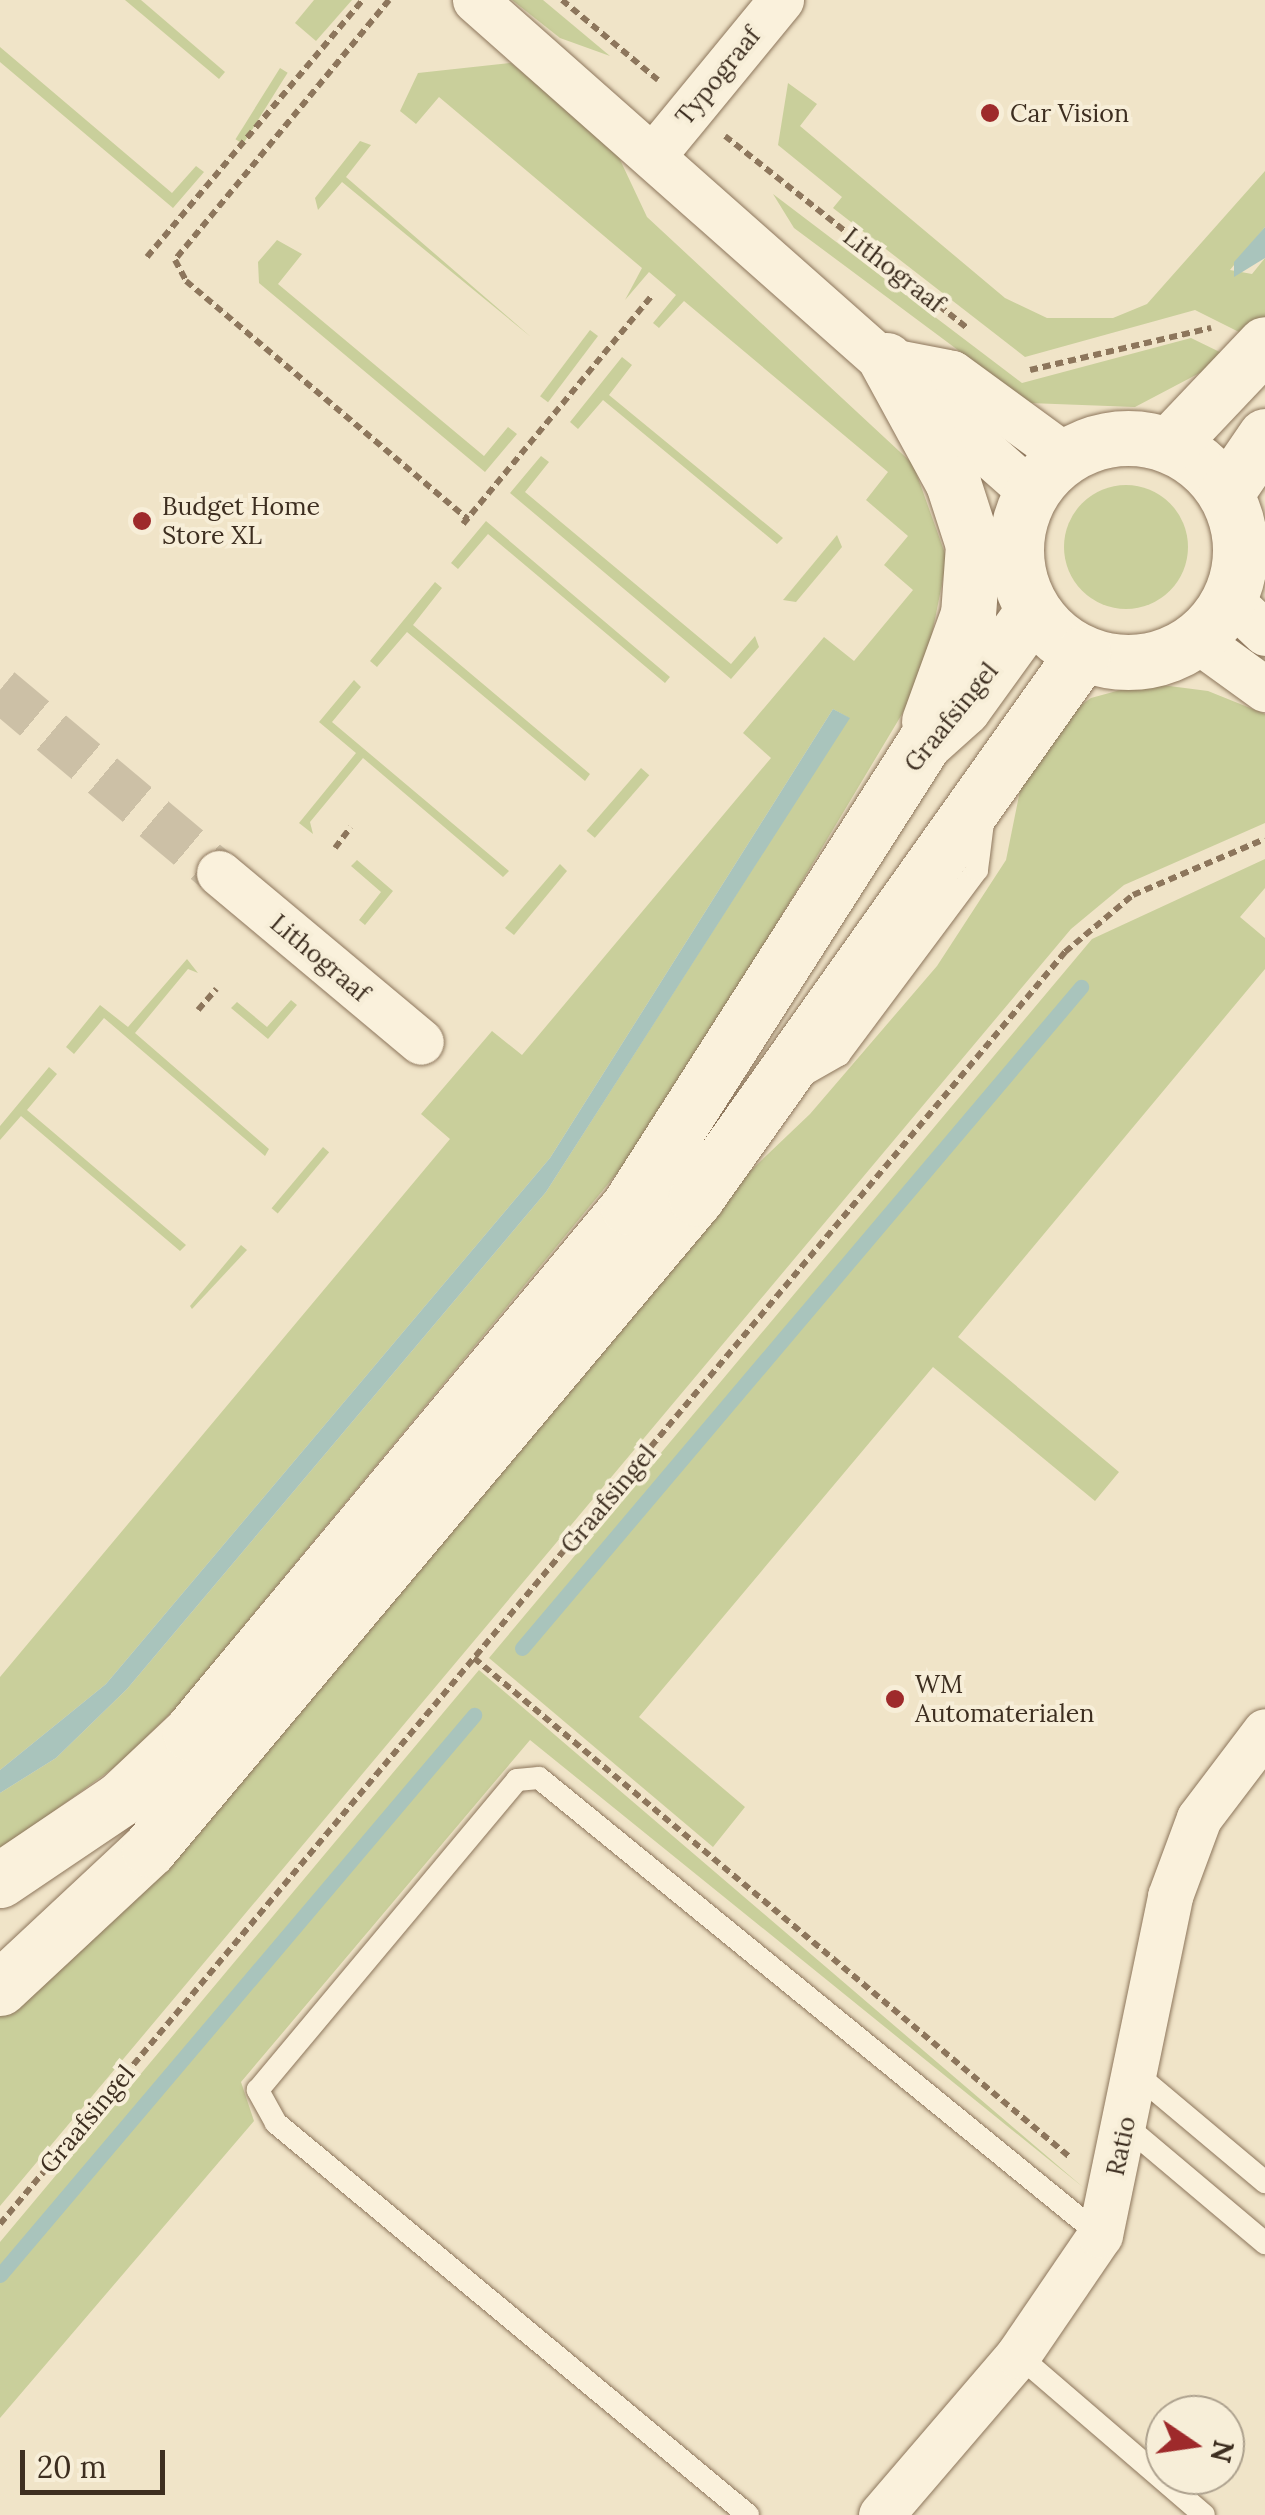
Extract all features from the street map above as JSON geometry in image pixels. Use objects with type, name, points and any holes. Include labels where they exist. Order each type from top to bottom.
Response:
[{"type":"street","points":[[475,0],[656,152],[700,209],[886,360],[953,484],[973,545],[968,614],[924,743]]},
{"type":"street","name":"Typograaf","points":[[656,152],[781,0]]},
{"type":"street","points":[[1168,445],[1258,352]]},
{"type":"street","points":[[886,360],[952,374],[1049,475]]},
{"type":"street","points":[[1226,493],[1265,436]]},
{"type":"street","points":[[1230,624],[1151,661],[1082,654],[1033,610],[1017,565],[1049,475],[1127,437],[1168,445],[1226,493],[1240,535],[1230,624],[1265,689]]},
{"type":"street","name":"Graafsingel","points":[[0,1880],[120,1799],[190,1733],[628,1206],[924,743],[963,708],[1033,610]]},
{"type":"street","points":[[0,1988],[149,1849],[777,1090],[984,782],[1082,654]]},
{"type":"street","name":"Lithograaf","points":[[219,873],[422,1042]]},
{"type":"street","name":"Ratio","points":[[881,2515],[1018,2356],[1100,2235],[1126,2126],[1170,1896],[1199,1818],[1261,1742]]},
{"type":"lane","points":[[748,2515],[276,2123],[258,2090],[517,1780],[538,1778],[1100,2235]]},
{"type":"lane","points":[[1136,2073],[1265,2182]]},
{"type":"lane","points":[[1126,2126],[1265,2243]]},
{"type":"lane","points":[[1018,2356],[1204,2515]]},
{"type":"path","points":[[146,257],[363,0]]},
{"type":"path","points":[[389,0],[176,260],[186,280],[465,521],[651,298]]},
{"type":"path","name":"Lithograaf","points":[[562,0],[690,108],[985,342]]},
{"type":"path","points":[[1016,366],[1047,369],[1202,326],[1258,352]]},
{"type":"path","points":[[335,848],[351,828]]},
{"type":"path","name":"Graafsingel","points":[[0,2224],[1095,920],[1265,839]]},
{"type":"path","points":[[198,1010],[216,989]]},
{"type":"path","points":[[474,1658],[1111,2192]]},
{"type":"green space","points":[[125,0],[141,0],[225,72],[219,79]]},
{"type":"green space","points":[[314,0],[352,0],[316,41],[295,23]]},
{"type":"green space","points":[[512,0],[543,0],[610,56],[560,38]]},
{"type":"green space","points":[[0,47],[172,193],[196,166],[204,172],[173,208],[0,62]]},
{"type":"green space","points":[[511,63],[615,149],[647,217],[913,464],[947,559],[923,679],[655,1127],[177,1707],[119,1764],[0,1850],[0,1793],[56,1758],[127,1689],[546,1192],[849,718],[833,709],[550,1158],[106,1684],[0,1770],[0,1677],[450,1139],[421,1114],[492,1031],[522,1055],[771,758],[743,733],[824,637],[854,661],[913,590],[884,565],[908,536],[866,500],[888,472],[684,301],[659,328],[653,323],[676,295],[649,272],[625,300],[642,268],[439,97],[416,124],[400,111],[418,73]]},
{"type":"green space","points":[[280,68],[288,73],[243,144],[235,139]]},
{"type":"green space","points":[[788,83],[817,104],[800,126],[1005,298],[1047,318],[1113,318],[1147,304],[1265,171],[1265,227],[1230,270],[1252,274],[1265,258],[1265,320],[1249,337],[1195,310],[1025,357],[833,208],[842,197],[778,145]]},
{"type":"green space","points":[[360,141],[371,145],[346,177],[531,337],[342,182],[318,210],[315,198]]},
{"type":"green space","points":[[773,194],[1022,383],[1191,338],[1230,357],[1135,407],[1029,403],[794,228]]},
{"type":"green space","points":[[277,240],[302,254],[278,284],[484,456],[508,427],[517,434],[485,472],[259,283],[258,262]]},
{"type":"green space","points":[[590,330],[598,336],[548,402],[540,396]]},
{"type":"green space","points":[[622,357],[632,365],[609,395],[783,538],[777,544],[603,400],[578,429],[570,422]]},
{"type":"green space","points":[[541,456],[549,462],[525,492],[731,664],[755,636],[759,647],[731,679],[510,493]]},
{"type":"green space","points":[[1126,485],[1150,490],[1170,503],[1183,523],[1188,547],[1183,571],[1170,591],[1150,604],[1126,609],[1102,604],[1082,591],[1069,571],[1064,547],[1069,523],[1082,503],[1102,490]]},
{"type":"green space","points":[[486,521],[670,677],[665,683],[488,534],[458,569],[451,563]]},
{"type":"green space","points":[[837,535],[842,547],[796,602],[783,600]]},
{"type":"green space","points":[[435,582],[442,588],[413,625],[590,774],[585,781],[407,632],[377,667],[370,661]]},
{"type":"green space","points":[[354,680],[361,687],[332,722],[509,871],[503,877],[363,758],[310,822],[313,834],[299,823],[356,753],[319,722]]},
{"type":"green space","points":[[1146,683],[1208,691],[1265,714],[1265,823],[1124,885],[1071,929],[0,2206],[0,2008],[679,1239],[810,1114],[937,966],[1006,860],[1030,741],[1091,698]]},
{"type":"green space","points":[[641,768],[649,775],[595,838],[587,831]]},
{"type":"green space","points":[[1265,859],[1265,888],[1240,917],[1265,938],[1265,969],[958,1337],[1119,1472],[1095,1501],[933,1367],[639,1717],[745,1807],[713,1847],[489,1658],[1092,939]]},
{"type":"green space","points":[[357,860],[393,891],[365,925],[359,920],[381,892],[351,866]]},
{"type":"green space","points":[[560,864],[567,871],[514,935],[505,928]]},
{"type":"green space","points":[[187,959],[198,973],[188,969],[135,1033],[269,1149],[265,1156],[104,1018],[74,1054],[66,1047],[100,1005],[128,1027]]},
{"type":"green space","points":[[291,1000],[297,1005],[268,1039],[231,1008],[237,1002],[267,1027]]},
{"type":"green space","points":[[49,1067],[57,1074],[27,1110],[186,1245],[180,1251],[21,1116],[0,1140],[0,1126]]},
{"type":"green space","points":[[323,1147],[329,1152],[278,1213],[272,1208]]},
{"type":"green space","points":[[241,1245],[247,1250],[192,1309],[190,1306]]},
{"type":"green space","points":[[479,1670],[1084,2188],[530,1740],[241,2082],[254,2121],[0,2418],[0,2242]]},
{"type":"water","points":[[1265,227],[1265,258],[1234,277],[1234,262]]},
{"type":"water","points":[[833,709],[850,718],[546,1192],[127,1689],[56,1758],[0,1793],[0,1770],[106,1684],[550,1158]]},
{"type":"waterway","points":[[522,1648],[1081,987]]},
{"type":"waterway","points":[[0,2275],[474,1715]]},
{"type":"tunnel","points":[[0,689],[219,873]]},
{"type":"place","name":"Car Vision","points":[[990,113]]},
{"type":"place","name":"Budget Home Store XL","points":[[142,521]]},
{"type":"place","name":"WM Automaterialen","points":[[895,1699]]}]
